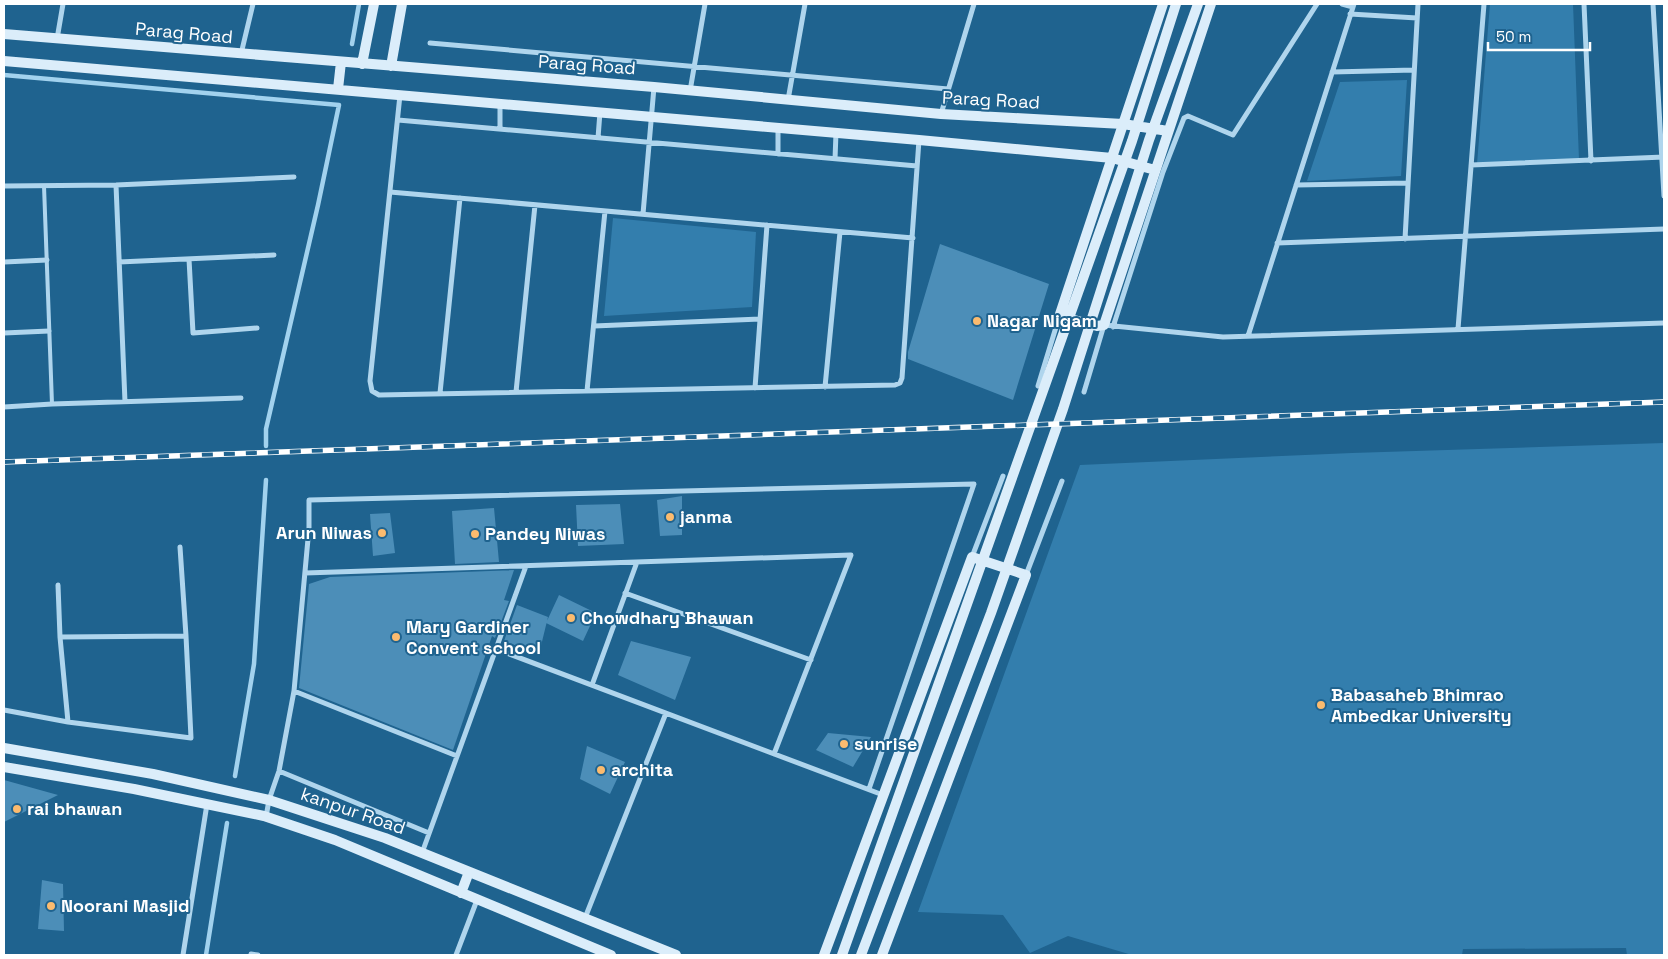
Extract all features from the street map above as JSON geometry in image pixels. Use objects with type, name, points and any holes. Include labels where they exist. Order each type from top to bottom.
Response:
[{"type":"street","points":[[57,39],[64,4]]},
{"type":"street","points":[[241,54],[253,4]]},
{"type":"street","points":[[362,64],[374,4]]},
{"type":"street","points":[[390,66],[402,4]]},
{"type":"street","points":[[690,91],[692,66],[705,4]]},
{"type":"street","points":[[788,100],[805,4]]},
{"type":"street","points":[[941,114],[974,4]]},
{"type":"street","points":[[1038,386],[1163,4]]},
{"type":"street","points":[[842,955],[1132,142],[1176,4]]},
{"type":"street","points":[[861,955],[991,613],[1063,408],[1149,140],[1198,4]]},
{"type":"street","points":[[1109,326],[1155,170],[1211,4]]},
{"type":"street","points":[[1084,392],[1184,118],[1188,116],[1233,135],[1317,4]]},
{"type":"street","points":[[1248,336],[1353,5],[1342,4]]},
{"type":"street","points":[[1404,238],[1418,4]]},
{"type":"street","points":[[1458,329],[1484,4]]},
{"type":"street","points":[[1584,4],[1591,160]]},
{"type":"street","points":[[1653,4],[1664,196]]},
{"type":"street","points":[[1350,14],[1417,18]]},
{"type":"street","name":"Parag Road","points":[[4,34],[654,87],[941,114],[1123,124],[1168,131]]},
{"type":"street","points":[[430,43],[948,89]]},
{"type":"street","points":[[4,61],[338,89],[400,98],[1112,158],[1155,170]]},
{"type":"street","points":[[338,89],[341,62]]},
{"type":"street","points":[[1332,72],[1414,70]]},
{"type":"street","points":[[643,214],[654,87]]},
{"type":"street","points":[[1658,89],[1664,88]]},
{"type":"street","points":[[400,98],[370,381],[372,391],[379,394],[825,387],[894,385],[900,383],[902,378],[919,143]]},
{"type":"street","points":[[500,106],[500,129]]},
{"type":"street","points":[[598,138],[599,114]]},
{"type":"street","points":[[398,120],[648,142],[778,150],[835,159],[917,166]]},
{"type":"street","points":[[778,130],[778,150]]},
{"type":"street","points":[[835,159],[836,136]]},
{"type":"street","points":[[1471,165],[1663,158]]},
{"type":"street","points":[[4,186],[116,185],[294,177]]},
{"type":"street","points":[[1296,186],[1408,182]]},
{"type":"street","points":[[116,185],[125,402]]},
{"type":"street","points":[[390,192],[913,238]]},
{"type":"street","points":[[440,393],[460,198]]},
{"type":"street","points":[[516,392],[535,204]]},
{"type":"street","points":[[587,391],[605,211]]},
{"type":"street","points":[[755,388],[767,225]]},
{"type":"street","points":[[1277,243],[1664,229]]},
{"type":"street","points":[[825,387],[840,232]]},
{"type":"street","points":[[119,262],[274,255]]},
{"type":"street","points":[[189,259],[192,333],[257,328]]},
{"type":"street","points":[[4,262],[47,260]]},
{"type":"street","points":[[1060,314],[1062,317],[1097,326],[1222,337],[1664,323]]},
{"type":"street","points":[[594,326],[760,319]]},
{"type":"street","points":[[4,333],[49,331]]},
{"type":"street","points":[[4,408],[52,404],[241,398]]},
{"type":"street","points":[[824,955],[1002,476]]},
{"type":"street","points":[[882,955],[1062,481]]},
{"type":"street","points":[[266,817],[279,771],[294,691],[309,528],[309,500],[974,484],[869,789]]},
{"type":"street","points":[[4,710],[68,722],[191,738],[180,547]]},
{"type":"street","points":[[305,573],[851,555],[774,754]]},
{"type":"street","points":[[972,557],[1026,575]]},
{"type":"street","points":[[592,686],[637,562]]},
{"type":"street","points":[[422,853],[526,566]]},
{"type":"street","points":[[58,586],[60,637],[68,722]]},
{"type":"street","points":[[625,593],[810,660]]},
{"type":"street","points":[[60,637],[186,636]]},
{"type":"street","points":[[496,649],[883,795]]},
{"type":"street","points":[[294,691],[457,756]]},
{"type":"street","points":[[585,918],[666,713]]},
{"type":"street","name":"kanpur Road","points":[[4,748],[153,774],[270,800],[385,838],[676,955]]},
{"type":"street","points":[[4,767],[207,804],[266,817],[335,840],[611,955]]},
{"type":"street","points":[[279,771],[429,833]]},
{"type":"street","points":[[183,955],[207,804]]},
{"type":"street","points":[[461,893],[470,872]]},
{"type":"street","points":[[456,955],[477,900]]},
{"type":"street","points":[[251,954],[258,955]]},
{"type":"lane","points":[[44,186],[52,404]]},
{"type":"shaded area","points":[[1490,4],[1573,4],[1579,160],[1477,164]]},
{"type":"shaded area","points":[[1407,80],[1401,176],[1307,181],[1340,82]]},
{"type":"shaded area","points":[[613,218],[756,232],[752,307],[604,316]]},
{"type":"shaded area","name":"Babasaheb Bhimrao Ambedkar University","points":[[1664,443],[1664,955],[1627,955],[1626,948],[1463,949],[1462,955],[1132,955],[1068,936],[1030,953],[1003,915],[918,912],[1080,465],[1352,453]]},
{"type":"building","name":"Nagar Nigam","points":[[940,244],[1049,284],[1013,400],[908,359],[908,352]]},
{"type":"building","name":"janma","points":[[682,496],[682,535],[660,536],[657,500]]},
{"type":"building","points":[[620,504],[624,544],[578,546],[576,505]]},
{"type":"building","name":"Pandey Niwas","points":[[494,508],[499,562],[455,564],[452,511]]},
{"type":"building","name":"Arun Niwas","points":[[390,513],[395,553],[373,556],[370,514]]},
{"type":"building","name":"Mary Gardiner Convent school","points":[[514,570],[504,600],[509,601],[495,638],[492,636],[453,750],[299,688],[309,584],[330,577]]},
{"type":"building","name":"Chowdhary Bhawan","points":[[559,595],[596,613],[583,641],[546,623]]},
{"type":"building","points":[[517,605],[548,617],[539,654],[504,641]]},
{"type":"building","points":[[631,641],[691,657],[675,700],[618,675]]},
{"type":"building","name":"sunrise","points":[[828,733],[871,737],[853,767],[816,750]]},
{"type":"building","name":"archita","points":[[587,746],[625,762],[610,794],[580,779]]},
{"type":"building","name":"rai bhawan","points":[[4,780],[58,795],[4,822]]},
{"type":"building","name":"Noorani Masjid","points":[[42,880],[63,884],[64,931],[38,929]]},
{"type":"waterway","points":[[352,44],[359,4]]},
{"type":"waterway","points":[[4,75],[339,105],[266,429],[266,446]]},
{"type":"waterway","points":[[235,776],[254,664],[266,480]]},
{"type":"waterway","points":[[206,955],[227,823]]},
{"type":"railway","points":[[4,462],[1664,402]]},
{"type":"place","name":"Nagar Nigam","points":[[977,321]]},
{"type":"place","name":"janma","points":[[670,517]]},
{"type":"place","name":"Arun Niwas","points":[[382,533]]},
{"type":"place","name":"Pandey Niwas","points":[[475,534]]},
{"type":"place","name":"Chowdhary Bhawan","points":[[571,618]]},
{"type":"place","name":"Mary Gardiner Convent school","points":[[396,637]]},
{"type":"place","name":"Babasaheb Bhimrao Ambedkar University","points":[[1321,705]]},
{"type":"place","name":"sunrise","points":[[844,744]]},
{"type":"place","name":"archita","points":[[601,770]]},
{"type":"place","name":"rai bhawan","points":[[17,809]]},
{"type":"place","name":"Noorani Masjid","points":[[51,906]]}]
